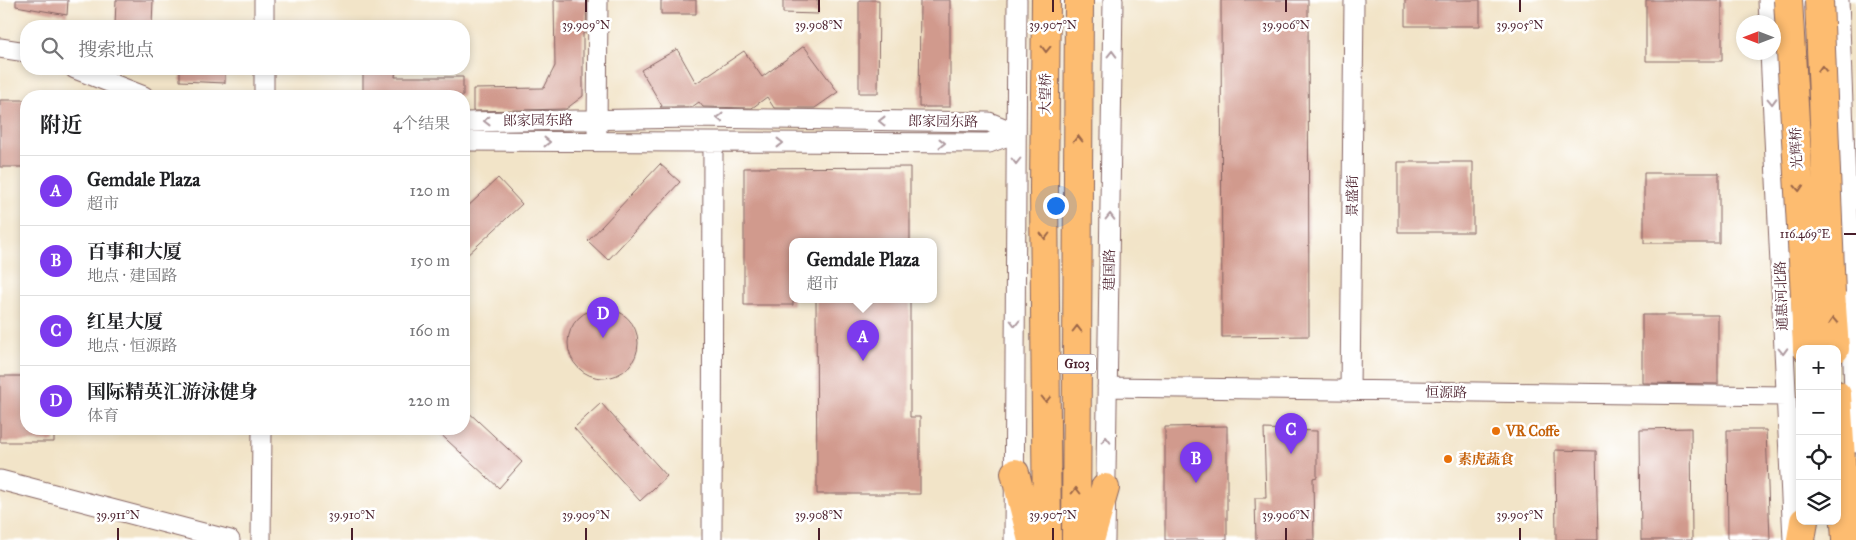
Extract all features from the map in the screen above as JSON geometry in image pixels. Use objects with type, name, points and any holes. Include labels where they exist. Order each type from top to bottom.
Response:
[{"type":"highway","name":"大望桥","points":[[1046,0],[1044,188],[1047,540]]},
{"type":"highway","name":"G103","points":[[1076,540],[1079,0]]},
{"type":"highway","name":"光辉桥","points":[[1788,0],[1818,294]]},
{"type":"highway","name":"光辉桥","points":[[1818,294],[1819,0]]},
{"type":"highway","name":"通惠河北路","points":[[1809,345],[1818,294]]},
{"type":"highway","points":[[1818,294],[1833,345]]},
{"type":"highway","points":[[1839,435],[1846,540]]},
{"type":"highway","points":[[1015,473],[1032,540]]},
{"type":"highway","points":[[1090,540],[1105,488]]},
{"type":"highway","points":[[1801,540],[1803,525]]},
{"type":"highway","points":[[1815,525],[1816,540]]},
{"type":"street","points":[[264,0],[264,20]]},
{"type":"street","points":[[596,142],[598,0]]},
{"type":"street","points":[[1014,540],[1017,0]]},
{"type":"street","name":"建国路","points":[[1105,540],[1113,0]]},
{"type":"street","name":"景盛街","points":[[1350,391],[1354,0]]},
{"type":"street","points":[[1768,0],[1769,15]]},
{"type":"street","points":[[1805,0],[1806,33]]},
{"type":"street","points":[[1840,0],[1856,443]]},
{"type":"street","points":[[1781,35],[1841,32]]},
{"type":"street","points":[[0,48],[20,51]]},
{"type":"street","name":"通惠河北路","points":[[1770,60],[1793,540]]},
{"type":"street","points":[[90,75],[129,90]]},
{"type":"street","points":[[264,75],[264,90]]},
{"type":"street","name":"郎家园东路","points":[[470,122],[692,118],[989,122],[1016,133]]},
{"type":"street","name":"郎家园东路","points":[[470,141],[989,143],[1016,133]]},
{"type":"street","points":[[712,540],[713,143]]},
{"type":"street","name":"恒源路","points":[[1107,386],[1785,396]]},
{"type":"street","points":[[261,540],[262,435]]},
{"type":"street","points":[[0,480],[230,540]]},
{"type":"street","points":[[1851,540],[1856,494]]},
{"type":"building","points":[[16,0],[68,0],[67,15],[16,6]]},
{"type":"building","points":[[116,0],[153,0],[152,20],[115,20]]},
{"type":"building","points":[[554,0],[587,0],[586,33],[583,33],[583,96],[566,109],[473,111],[473,89],[544,88],[555,66]]},
{"type":"building","points":[[661,0],[696,0],[696,14],[661,14]]},
{"type":"building","points":[[783,0],[818,0],[818,14],[783,13]]},
{"type":"building","points":[[859,0],[879,0],[878,93],[859,93]]},
{"type":"building","points":[[920,0],[950,0],[950,107],[919,107]]},
{"type":"building","points":[[1221,0],[1308,0],[1309,336],[1222,337]]},
{"type":"building","points":[[1405,0],[1480,0],[1480,26],[1405,26]]},
{"type":"building","points":[[1646,0],[1722,0],[1722,61],[1646,61]]},
{"type":"building","points":[[804,46],[838,92],[815,108],[774,108],[767,97],[752,108],[703,107],[699,102],[692,107],[660,107],[662,106],[641,70],[677,49],[696,83],[744,51],[762,77]]},
{"type":"building","points":[[180,75],[225,75],[225,83],[180,81]]},
{"type":"building","points":[[363,75],[463,77],[463,90],[363,90]]},
{"type":"building","points":[[0,100],[20,100],[20,167],[0,167]]},
{"type":"building","points":[[1398,162],[1473,162],[1473,232],[1398,232]]},
{"type":"building","points":[[660,164],[680,182],[608,260],[588,241]]},
{"type":"building","points":[[910,167],[910,238],[789,238],[789,303],[793,303],[793,305],[744,305],[744,168]]},
{"type":"building","points":[[1644,173],[1719,173],[1719,243],[1644,243]]},
{"type":"building","points":[[498,178],[522,204],[470,252],[470,204]]},
{"type":"building","points":[[816,303],[910,303],[910,417],[920,417],[920,494],[817,494]]},
{"type":"building","points":[[603,308],[616,311],[628,318],[635,330],[638,343],[635,356],[628,368],[616,375],[603,378],[590,375],[578,368],[571,356],[568,343],[571,330],[578,318],[590,311]]},
{"type":"building","points":[[1642,315],[1718,315],[1718,384],[1642,383]]},
{"type":"building","points":[[0,376],[20,376],[20,435],[54,435],[54,442],[0,442]]},
{"type":"building","points":[[601,403],[667,476],[640,501],[574,428]]},
{"type":"building","points":[[470,414],[522,462],[499,488],[442,435],[470,435]]},
{"type":"building","points":[[1227,426],[1227,540],[1165,540],[1165,427]]},
{"type":"building","points":[[1691,428],[1692,540],[1641,540],[1640,429]]},
{"type":"building","points":[[1264,429],[1317,431],[1317,477],[1313,478],[1314,540],[1256,540],[1255,498],[1266,498]]},
{"type":"building","points":[[1727,430],[1766,430],[1770,540],[1728,540]]},
{"type":"building","points":[[1555,450],[1596,451],[1598,540],[1556,540]]},
{"type":"place","name":"国际精英汇游泳健身","points":[[603,338]]},
{"type":"place","name":"Gemdale Plaza","points":[[863,361]]},
{"type":"place","name":"VR Coffe","points":[[1496,431]]},
{"type":"place","name":"红星大厦","points":[[1291,454]]},
{"type":"place","name":"素虎蔬食","points":[[1448,459]]},
{"type":"place","name":"百事和大厦","points":[[1196,483]]}]
